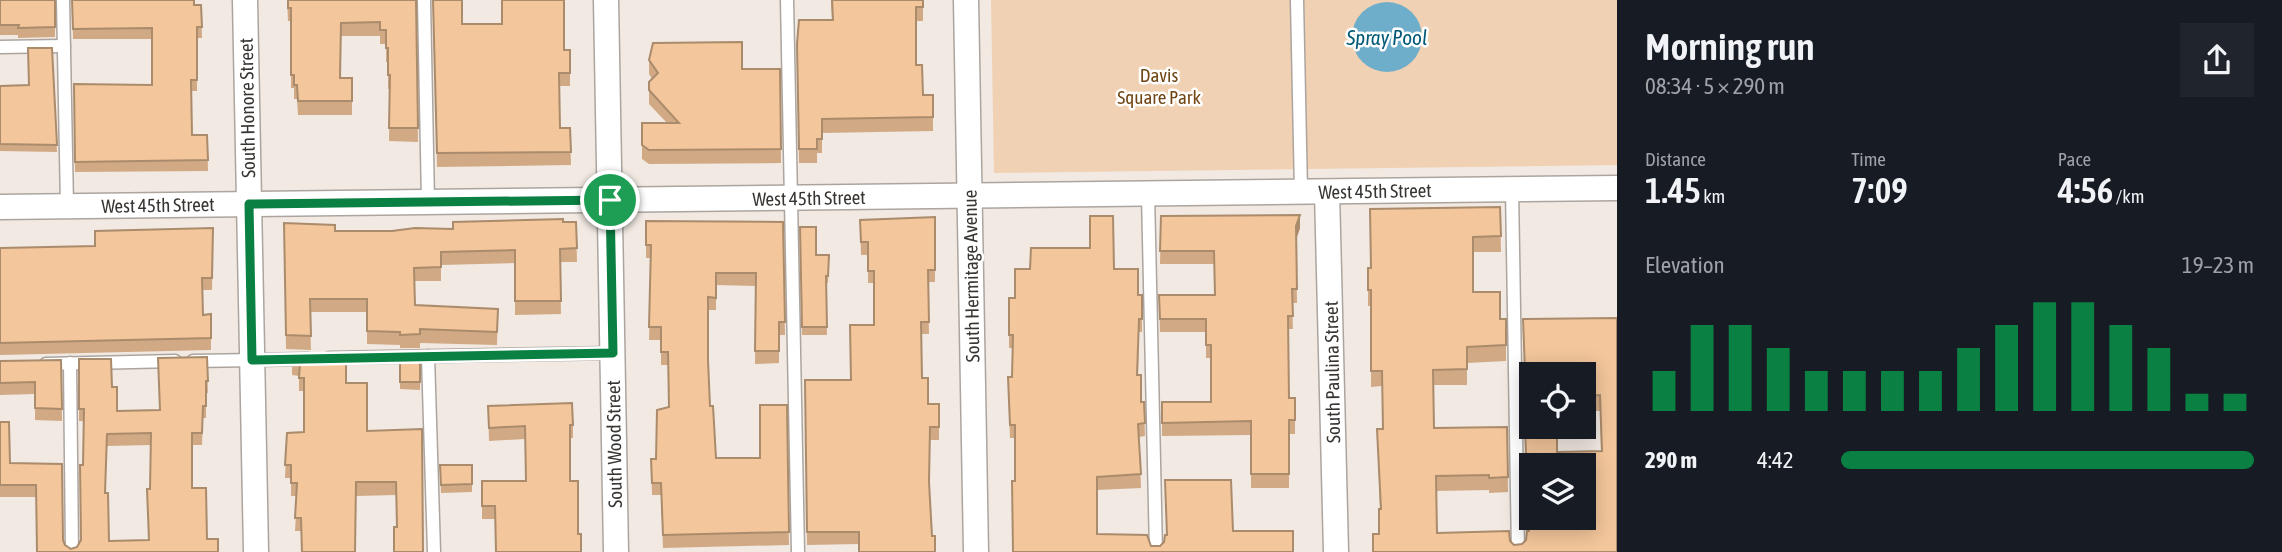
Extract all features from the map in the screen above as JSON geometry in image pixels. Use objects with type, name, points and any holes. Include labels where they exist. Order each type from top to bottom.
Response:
[{"type":"street","name":"South Honore Street","points":[[245,0],[256,552]]},
{"type":"street","name":"South Wood Street","points":[[606,0],[617,552]]},
{"type":"street","name":"South Hermitage Avenue","points":[[966,0],[976,552]]},
{"type":"street","name":"West 45th Street","points":[[0,207],[1617,188]]},
{"type":"street","name":"South Paulina Street","points":[[1327,192],[1336,552]]},
{"type":"lane","points":[[63,0],[67,206]]},
{"type":"lane","points":[[424,0],[428,202]]},
{"type":"lane","points":[[787,0],[798,552]]},
{"type":"lane","points":[[1297,0],[1301,192]]},
{"type":"lane","points":[[0,47],[64,46]]},
{"type":"lane","points":[[1512,189],[1518,552]]},
{"type":"lane","points":[[1148,194],[1156,552]]},
{"type":"lane","points":[[35,364],[613,353]]},
{"type":"lane","points":[[428,356],[434,552]]},
{"type":"lane","points":[[70,363],[72,552]]},
{"type":"green space","name":"Davis Square Park","points":[[991,0],[1617,0],[1617,165],[994,173]]},
{"type":"water","name":"Spray Pool","points":[[1387,2],[1406,8],[1416,18],[1422,37],[1416,56],[1406,66],[1387,72],[1368,66],[1358,56],[1352,37],[1358,18],[1368,8]]},
{"type":"building","points":[[0,0],[55,0],[55,27],[18,28],[19,25],[0,25]]},
{"type":"building","points":[[72,0],[194,0],[194,5],[201,5],[202,27],[197,27],[197,80],[191,80],[192,135],[207,135],[208,160],[75,162],[74,84],[152,85],[152,28],[73,29]]},
{"type":"building","points":[[288,0],[416,0],[418,128],[389,128],[388,48],[386,30],[380,30],[380,22],[341,23],[340,78],[352,78],[352,101],[298,101],[297,85],[294,85],[294,75],[291,75],[291,8],[288,8]]},
{"type":"building","points":[[433,0],[462,0],[462,24],[502,24],[502,0],[564,0],[564,50],[570,50],[570,73],[559,73],[560,128],[570,128],[571,152],[437,153]]},
{"type":"building","points":[[832,0],[923,0],[923,7],[916,7],[916,65],[922,65],[923,95],[933,95],[933,117],[822,119],[822,139],[817,139],[817,149],[799,149],[799,20],[833,20]]},
{"type":"building","points":[[742,42],[742,69],[780,69],[781,149],[649,150],[642,145],[642,123],[679,123],[649,90],[649,82],[658,73],[649,60],[653,43]]},
{"type":"building","points":[[28,48],[52,48],[57,145],[0,144],[0,86],[29,85]]},
{"type":"building","points":[[1500,207],[1501,236],[1473,237],[1473,292],[1500,292],[1500,319],[1506,319],[1506,345],[1467,347],[1467,369],[1433,370],[1434,428],[1507,427],[1508,477],[1436,476],[1437,533],[1509,531],[1510,541],[1514,545],[1522,544],[1526,540],[1529,530],[1596,530],[1596,453],[1526,453],[1525,439],[1557,439],[1557,452],[1602,451],[1600,395],[1596,395],[1596,362],[1525,362],[1523,319],[1617,318],[1617,552],[1373,552],[1373,534],[1379,534],[1381,509],[1377,429],[1383,429],[1382,371],[1371,371],[1371,290],[1368,290],[1368,268],[1371,268],[1370,209]]},
{"type":"building","points":[[1300,215],[1296,226],[1297,289],[1292,289],[1293,316],[1288,316],[1289,398],[1295,398],[1295,420],[1289,420],[1289,474],[1251,474],[1251,421],[1162,423],[1162,402],[1211,402],[1211,345],[1206,345],[1206,319],[1160,319],[1159,295],[1215,295],[1214,251],[1160,251],[1161,216]]},
{"type":"building","points":[[1090,216],[1113,216],[1114,269],[1138,269],[1142,319],[1139,319],[1137,375],[1141,375],[1141,402],[1144,402],[1145,423],[1138,424],[1141,474],[1097,477],[1097,534],[1147,535],[1151,546],[1160,546],[1167,535],[1165,480],[1231,480],[1233,531],[1293,531],[1293,552],[1013,552],[1012,481],[1015,481],[1015,425],[1010,425],[1008,377],[1012,377],[1013,335],[1009,335],[1009,298],[1015,298],[1015,269],[1030,269],[1031,248],[1090,248]]},
{"type":"building","points":[[935,217],[935,270],[928,270],[929,322],[921,322],[922,378],[928,378],[928,404],[939,404],[939,427],[930,427],[929,482],[935,552],[859,552],[859,532],[807,532],[805,380],[851,380],[850,325],[874,325],[874,271],[868,271],[868,242],[861,242],[860,220]]},
{"type":"building","points":[[563,219],[563,222],[576,222],[577,248],[560,249],[561,301],[515,301],[515,250],[441,252],[441,267],[414,268],[415,305],[498,309],[497,332],[420,329],[420,334],[400,335],[400,332],[367,331],[367,299],[310,299],[311,336],[286,335],[284,223],[335,225],[335,231],[392,231],[415,228],[453,229],[453,222]]},
{"type":"building","points":[[646,221],[783,222],[785,322],[779,322],[779,351],[755,351],[756,273],[716,273],[716,298],[708,297],[708,360],[716,458],[760,458],[760,405],[787,405],[789,532],[663,535],[661,483],[652,483],[651,459],[656,459],[657,410],[669,407],[668,352],[661,352],[661,327],[649,327],[651,245],[646,245]]},
{"type":"building","points":[[800,227],[816,227],[816,255],[829,255],[826,276],[827,327],[802,327]]},
{"type":"building","points":[[213,228],[212,278],[202,278],[203,315],[211,314],[211,338],[0,343],[0,248],[95,246],[95,231]]},
{"type":"building","points":[[292,354],[346,356],[346,383],[367,383],[367,431],[422,429],[423,552],[394,552],[394,527],[397,527],[396,482],[356,482],[355,552],[302,552],[301,518],[295,518],[297,483],[291,483],[291,465],[285,465],[287,433],[304,432],[304,378],[299,378],[300,363],[292,362]]},
{"type":"building","points":[[207,357],[208,381],[206,406],[203,406],[202,433],[192,433],[192,488],[206,488],[207,539],[218,539],[218,552],[37,552],[36,485],[0,485],[0,422],[9,422],[10,463],[62,464],[63,540],[71,549],[77,547],[81,540],[80,465],[83,465],[84,409],[79,409],[79,359],[111,359],[112,387],[117,387],[117,411],[160,410],[158,358]],"holes":[[[151,433],[150,489],[147,489],[149,540],[109,541],[108,493],[105,493],[107,434]]]},
{"type":"building","points":[[400,358],[420,358],[420,382],[400,382]]},
{"type":"building","points":[[61,360],[62,409],[35,408],[35,382],[0,383],[0,361]]},
{"type":"building","points":[[572,403],[570,481],[578,481],[578,534],[581,534],[581,552],[496,552],[495,506],[482,506],[482,481],[526,481],[525,426],[489,428],[488,406]]},
{"type":"building","points":[[440,465],[472,465],[472,484],[441,485]]},
{"type":"route","points":[[610,200],[613,353],[252,360],[249,204],[610,200]]}]
